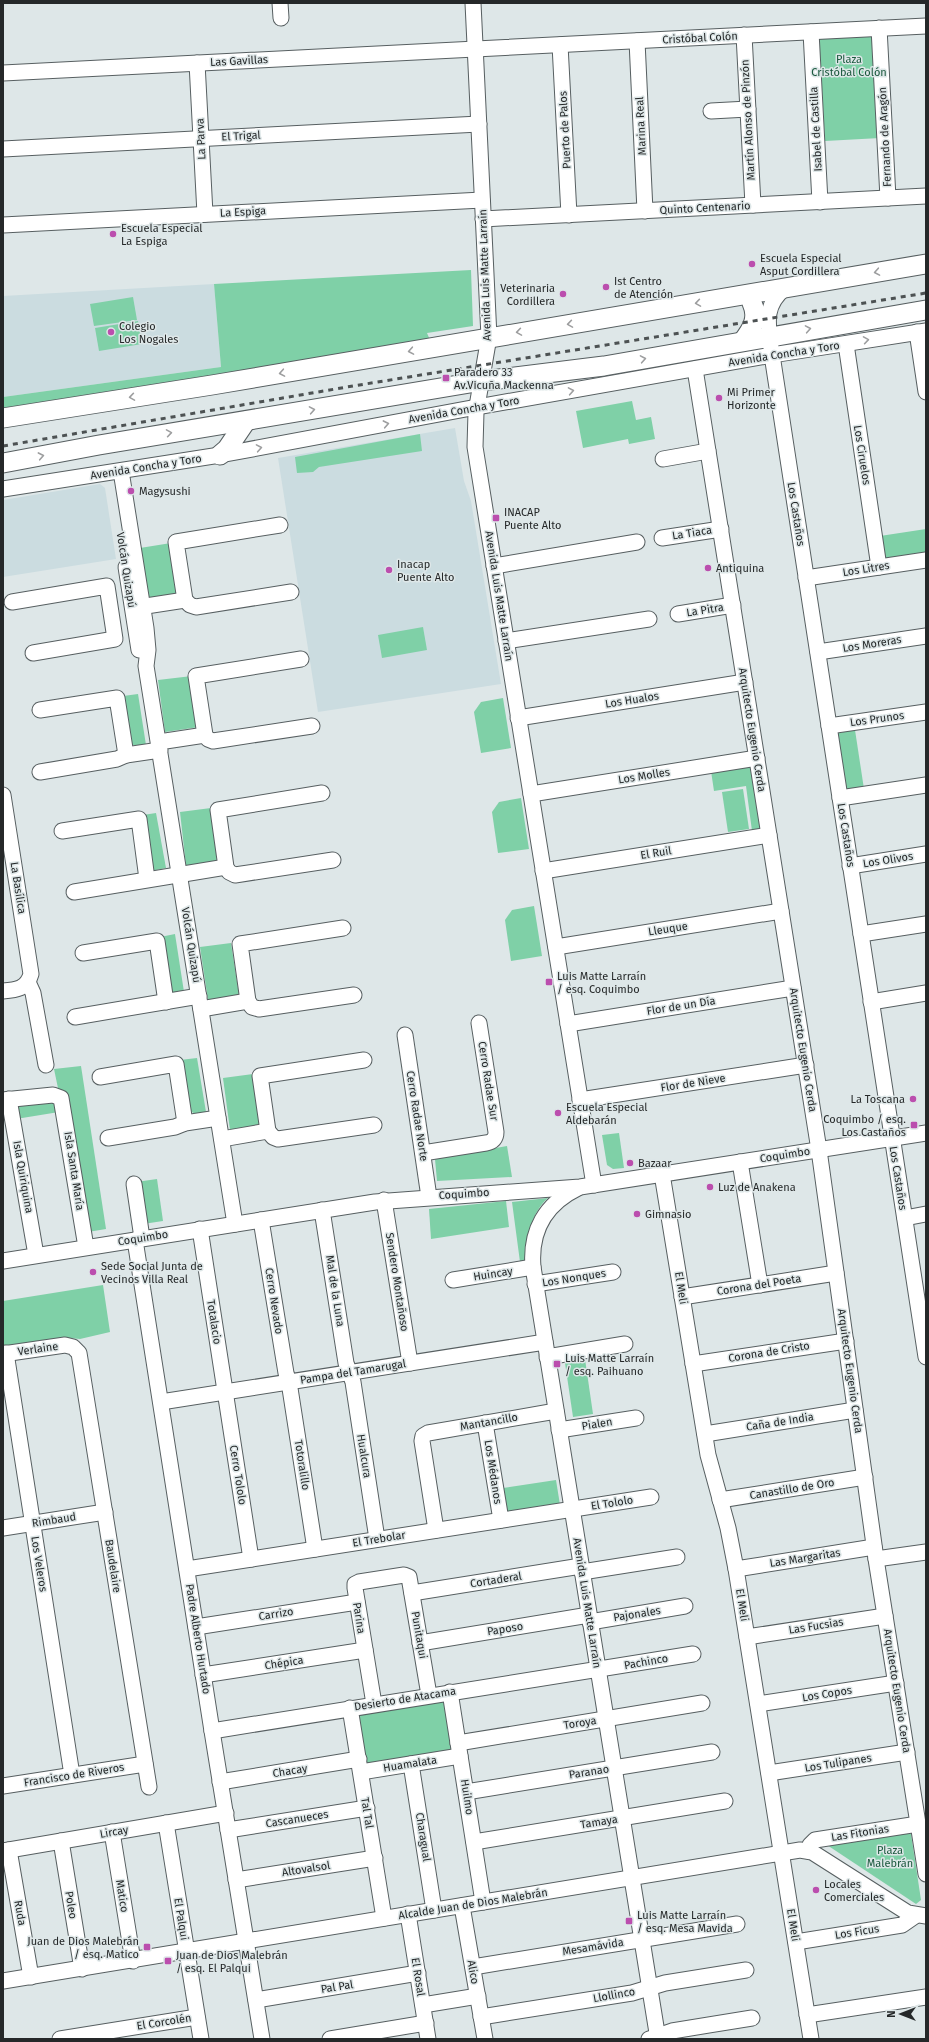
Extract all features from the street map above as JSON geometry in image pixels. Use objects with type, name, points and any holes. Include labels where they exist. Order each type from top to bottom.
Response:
[{"type":"main road","points":[[3,418],[212,385],[488,337],[752,304],[785,288],[926,264]]},
{"type":"main road","points":[[743,341],[751,330],[755,320],[755,308],[752,304]]},
{"type":"main road","name":"Avenida Concha y Toro","points":[[3,463],[482,381],[604,366],[895,314],[926,310]]},
{"type":"main road","points":[[895,314],[923,327]]},
{"type":"main road","points":[[220,455],[227,449],[246,421]]},
{"type":"street","name":"Avenida Luis Matte Larraín","points":[[473,3],[484,219],[488,337],[474,428],[475,447],[580,1100],[587,1186],[556,1202],[542,1218],[534,1239],[533,1267],[650,1988],[655,2038]]},
{"type":"street","name":"Cristóbal Colón","points":[[475,50],[926,26]]},
{"type":"street","name":"Fernando de Aragón","points":[[879,28],[888,198]]},
{"type":"street","name":"Isabel de Castilla","points":[[811,32],[820,202]]},
{"type":"street","name":"Martín Alonso de Pinzón","points":[[744,35],[753,205]]},
{"type":"street","name":"Marina Real","points":[[637,41],[645,211]]},
{"type":"street","name":"Puerto de Palos","points":[[560,45],[569,215]]},
{"type":"street","name":"Las Gavillas","points":[[3,73],[475,50]]},
{"type":"street","name":"La Parva","points":[[197,63],[204,214]]},
{"type":"street","points":[[711,111],[748,109]]},
{"type":"street","name":"El Trigal","points":[[3,149],[479,124]]},
{"type":"street","name":"Quinto Centenario","points":[[484,219],[926,196]]},
{"type":"street","name":"La Espiga","points":[[3,225],[482,200]]},
{"type":"street","points":[[752,304],[774,299],[785,288]]},
{"type":"street","name":"Los Castaños","points":[[752,304],[770,336],[904,1218],[921,1287],[926,1357]]},
{"type":"street","points":[[923,327],[926,392]]},
{"type":"street","name":"Avenida Concha y Toro","points":[[3,489],[220,455],[477,407],[772,355],[846,344],[923,327]]},
{"type":"street","name":"Los Ciruelos","points":[[846,344],[879,567]]},
{"type":"street","name":"Arquitecto Eugenio Cerda","points":[[695,369],[806,1065],[875,1553],[926,1874]]},
{"type":"street","points":[[663,458],[708,451]]},
{"type":"street","name":"Volcán Quizapú","points":[[116,472],[138,608],[147,639],[146,666],[235,1224]]},
{"type":"street","points":[[280,525],[176,542],[186,600],[190,605],[196,607],[290,592]]},
{"type":"street","name":"La Tiaca","points":[[662,538],[721,529]]},
{"type":"street","points":[[494,566],[637,542]]},
{"type":"street","name":"Los Litres","points":[[806,578],[926,560]]},
{"type":"street","points":[[12,602],[107,586],[115,639],[33,653]]},
{"type":"street","points":[[111,612],[186,600]]},
{"type":"street","name":"La Pitra","points":[[678,614],[733,606]]},
{"type":"street","points":[[506,641],[649,619]]},
{"type":"street","name":"Los Moreras","points":[[818,652],[926,636]]},
{"type":"street","points":[[301,659],[196,676],[205,735],[208,739],[215,741],[312,726]]},
{"type":"street","name":"Los Hualos","points":[[518,718],[745,682]]},
{"type":"street","points":[[40,710],[117,698],[126,755]]},
{"type":"street","name":"Los Prunos","points":[[829,726],[926,712]]},
{"type":"street","points":[[40,772],[117,760],[126,755],[205,735]]},
{"type":"street","name":"Los Molles","points":[[531,794],[757,758]]},
{"type":"street","points":[[840,798],[926,785]]},
{"type":"street","points":[[322,793],[218,810],[226,867],[229,872],[235,875],[333,860]]},
{"type":"street","name":"La Basílica","points":[[3,795],[31,970],[28,982]]},
{"type":"street","points":[[62,831],[139,818],[147,879]]},
{"type":"street","name":"El Ruil","points":[[543,871],[769,835]]},
{"type":"street","name":"Los Olivos","points":[[850,866],[926,854]]},
{"type":"street","points":[[74,892],[226,867]]},
{"type":"street","name":"Lleuque","points":[[556,947],[781,911]]},
{"type":"street","points":[[861,934],[926,924]]},
{"type":"street","points":[[343,928],[240,944],[248,1001],[252,1007],[259,1009],[354,994]]},
{"type":"street","points":[[84,953],[156,941],[166,1002]]},
{"type":"street","points":[[3,991],[19,989],[28,982],[33,993],[46,1065]]},
{"type":"street","name":"Flor de un Día","points":[[568,1024],[793,988]]},
{"type":"street","points":[[871,1002],[926,993]]},
{"type":"street","points":[[75,1018],[166,1002],[200,1003],[248,1001]]},
{"type":"street","name":"Cerro Radae Sur","points":[[423,1153],[486,1143],[494,1139],[496,1132],[479,1023]]},
{"type":"street","name":"Cerro Radae Norte","points":[[405,1035],[429,1197]]},
{"type":"street","points":[[364,1060],[260,1076],[268,1131],[271,1136],[278,1139],[374,1125]]},
{"type":"street","points":[[100,1077],[176,1064],[185,1123]]},
{"type":"street","name":"Flor de Nieve","points":[[580,1100],[806,1065]]},
{"type":"street","name":"Isla Santa María","points":[[6,1100],[59,1096],[62,1101],[86,1247]]},
{"type":"street","name":"Isla Quiriquina","points":[[6,1100],[36,1255]]},
{"type":"street","points":[[108,1138],[218,1118]]},
{"type":"street","points":[[222,1139],[268,1131]]},
{"type":"street","name":"Coquimbo","points":[[3,1261],[384,1200],[587,1186],[926,1133]]},
{"type":"street","points":[[740,1162],[760,1285]]},
{"type":"street","name":"El Meli","points":[[662,1174],[705,1434],[736,1569],[811,2039]]},
{"type":"street","name":"Padre Alberto Hurtado","points":[[134,1184],[138,1239],[161,1402],[203,1676],[262,2039]]},
{"type":"street","name":"Sendero Montañoso","points":[[384,1200],[410,1363]]},
{"type":"street","name":"Mal de la Luna","points":[[322,1210],[346,1362],[350,1372]]},
{"type":"street","points":[[904,1218],[926,1214]]},
{"type":"street","name":"Cerro Nevado","points":[[261,1220],[286,1373],[289,1382]]},
{"type":"street","name":"Totalacio","points":[[200,1229],[225,1392]]},
{"type":"street","name":"Huincay","points":[[453,1280],[533,1267]]},
{"type":"street","name":"Los Nonques","points":[[536,1284],[613,1272]]},
{"type":"street","name":"Corona del Poeta","points":[[682,1297],[836,1273]]},
{"type":"street","name":"Corona de Cristo","points":[[693,1364],[846,1341]]},
{"type":"street","name":"Pampa del Tamarugal","points":[[161,1402],[545,1342]]},
{"type":"street","points":[[547,1357],[625,1344]]},
{"type":"street","name":"Verlaine","points":[[5,1354],[62,1345],[73,1347]]},
{"type":"street","name":"Baudelaire","points":[[73,1347],[80,1356],[149,1787]]},
{"type":"street","name":"Los Veleros","points":[[5,1354],[72,1775]]},
{"type":"street","name":"Hualcura","points":[[350,1372],[353,1382],[377,1539]]},
{"type":"street","name":"Totoralillo","points":[[289,1382],[315,1549]]},
{"type":"street","name":"Cerro Tololo","points":[[225,1392],[252,1559]]},
{"type":"street","name":"Caña de India","points":[[705,1434],[855,1410]]},
{"type":"street","name":"Mantancillo","points":[[436,1530],[422,1441],[423,1436],[428,1433],[556,1411]]},
{"type":"street","name":"Pialen","points":[[559,1430],[636,1418]]},
{"type":"street","name":"Los Médanos","points":[[485,1423],[501,1520]]},
{"type":"street","name":"Canastillo de Oro","points":[[720,1500],[865,1477]]},
{"type":"street","name":"El Tololo","points":[[572,1509],[651,1497]]},
{"type":"street","name":"El Trebolar","points":[[187,1569],[572,1509]]},
{"type":"street","name":"Rimbaud","points":[[3,1528],[104,1512]]},
{"type":"street","name":"Las Margaritas","points":[[736,1569],[875,1553],[926,1552]]},
{"type":"street","name":"Cortaderal","points":[[412,1593],[677,1557]]},
{"type":"street","name":"Punitaqui","points":[[407,1576],[412,1593],[429,1695]]},
{"type":"street","name":"Parina","points":[[374,1704],[354,1586],[357,1583],[407,1576]]},
{"type":"street","name":"Carrizo","points":[[196,1627],[357,1602]]},
{"type":"street","name":"Pajonales","points":[[590,1618],[685,1606]]},
{"type":"street","name":"Las Fucsias","points":[[747,1637],[885,1616]]},
{"type":"street","name":"Paposo","points":[[420,1643],[590,1618]]},
{"type":"street","name":"Chépica","points":[[203,1676],[365,1650]]},
{"type":"street","name":"Pachinco","points":[[598,1668],[614,1668],[693,1654]]},
{"type":"street","name":"Desierto de Atacama","points":[[212,1731],[598,1668]]},
{"type":"street","name":"Los Copos","points":[[758,1704],[896,1683]]},
{"type":"street","name":"Huilmo","points":[[450,1692],[483,1902]]},
{"type":"street","name":"Toroya","points":[[459,1749],[606,1719],[702,1703]]},
{"type":"street","name":"Tal Tal","points":[[350,1708],[384,1918]]},
{"type":"street","name":"Huamalata","points":[[360,1766],[411,1764],[459,1749]]},
{"type":"street","name":"Paranao","points":[[466,1792],[712,1752]]},
{"type":"street","name":"Los Tulipanes","points":[[769,1773],[906,1752]]},
{"type":"street","name":"Francisco de Riveros","points":[[3,1786],[145,1764]]},
{"type":"street","name":"Charagual","points":[[411,1764],[434,1910]]},
{"type":"street","name":"Chacay","points":[[220,1782],[360,1766]]},
{"type":"street","name":"Tamaya","points":[[474,1842],[724,1802]]},
{"type":"street","name":"Cascanueces","points":[[228,1830],[367,1808]]},
{"type":"street","name":"Lircay","points":[[6,1850],[226,1813]]},
{"type":"street","name":"El Palqui","points":[[166,1823],[201,2039]]},
{"type":"street","name":"Las Fitonias","points":[[808,1851],[812,1842],[819,1839],[918,1824]]},
{"type":"street","name":"Matico","points":[[112,1832],[133,1960]]},
{"type":"street","name":"Poleo","points":[[61,1841],[82,1969]]},
{"type":"street","name":"Ruda","points":[[6,1850],[31,1977]]},
{"type":"street","points":[[808,1851],[902,1910],[921,1916]]},
{"type":"street","name":"Alcalde Juan de Dios Malebrán","points":[[3,1981],[187,1952],[408,1914],[782,1853],[808,1851]]},
{"type":"street","name":"Altovalsol","points":[[236,1880],[375,1858]]},
{"type":"street","name":"Alico","points":[[462,1906],[485,2039]]},
{"type":"street","name":"El Rosal","points":[[408,1914],[428,2039]]},
{"type":"street","name":"Los Ficus","points":[[796,1942],[902,1925],[921,1916]]},
{"type":"street","name":"Mesamávida","points":[[472,1967],[737,1924]]},
{"type":"street","name":"Llollinco","points":[[481,2017],[632,1993],[665,1983],[746,1970]]},
{"type":"street","name":"Pal Pal","points":[[256,2000],[418,1974]]},
{"type":"street","points":[[423,2005],[478,1996]]},
{"type":"street","points":[[807,2015],[926,1997]]},
{"type":"street","name":"El Corcolén","points":[[60,2039],[197,2017]]},
{"type":"street","points":[[655,2038],[672,2031],[752,2018]]},
{"type":"street","points":[[330,2039],[426,2023]]},
{"type":"shaded area","name":"Colegio Los Nogales","points":[[214,284],[221,367],[3,397],[3,296]]},
{"type":"shaded area","name":"Inacap Puente Alto","points":[[455,428],[464,481],[471,501],[501,684],[318,712],[278,458]]},
{"type":"shaded area","points":[[100,484],[105,488],[116,559],[3,577],[3,500]]},
{"type":"green space","name":"Plaza Cristóbal Colón","points":[[875,35],[880,138],[825,141],[819,37]]},
{"type":"green space","points":[[471,270],[473,326],[427,333],[430,340],[3,410],[3,397],[221,367],[214,284]]},
{"type":"green space","points":[[133,297],[137,320],[94,326],[90,304]]},
{"type":"green space","points":[[138,321],[142,344],[99,351],[95,328]]},
{"type":"green space","points":[[632,401],[636,420],[651,417],[655,439],[629,444],[628,439],[583,448],[576,411]]},
{"type":"green space","points":[[420,434],[422,451],[319,467],[313,472],[297,473],[295,457]]},
{"type":"green space","points":[[926,529],[926,556],[884,562],[880,536]]},
{"type":"green space","points":[[171,543],[179,593],[148,598],[140,548]]},
{"type":"green space","points":[[423,627],[427,650],[382,658],[378,635]]},
{"type":"green space","points":[[192,676],[199,727],[165,732],[158,680]]},
{"type":"green space","points":[[138,694],[146,745],[129,745],[123,696]]},
{"type":"green space","points":[[503,698],[511,748],[481,753],[474,712],[481,702]]},
{"type":"green space","points":[[855,730],[864,789],[846,792],[837,733]]},
{"type":"green space","points":[[753,765],[762,830],[752,831],[746,786],[714,791],[711,771]]},
{"type":"green space","points":[[743,789],[749,829],[728,832],[722,792]]},
{"type":"green space","points":[[521,798],[529,849],[498,853],[492,812],[499,802]]},
{"type":"green space","points":[[211,808],[217,862],[186,866],[180,812]]},
{"type":"green space","points":[[156,813],[166,868],[151,871],[143,815]]},
{"type":"green space","points":[[534,906],[542,956],[511,961],[505,920],[512,910]]},
{"type":"green space","points":[[175,934],[184,992],[169,995],[160,937]]},
{"type":"green space","points":[[231,943],[239,995],[208,1000],[200,947]]},
{"type":"green space","points":[[197,1058],[206,1112],[195,1114],[189,1110],[180,1060]]},
{"type":"green space","points":[[81,1066],[106,1229],[88,1232],[54,1069]]},
{"type":"green space","points":[[253,1074],[260,1126],[230,1130],[223,1078]]},
{"type":"green space","points":[[52,1099],[59,1112],[16,1119],[17,1104]]},
{"type":"green space","points":[[619,1133],[624,1168],[613,1169],[607,1165],[602,1135]]},
{"type":"green space","points":[[507,1146],[512,1177],[437,1181],[435,1159]]},
{"type":"green space","points":[[157,1179],[163,1221],[143,1224],[136,1182]]},
{"type":"green space","points":[[548,1198],[537,1211],[531,1226],[528,1259],[520,1262],[512,1202]]},
{"type":"green space","points":[[506,1201],[509,1227],[431,1239],[429,1209]]},
{"type":"green space","points":[[103,1285],[110,1332],[80,1339],[70,1338],[3,1349],[3,1301]]},
{"type":"green space","points":[[585,1359],[593,1414],[573,1417],[565,1363]]},
{"type":"green space","points":[[556,1480],[560,1505],[507,1513],[503,1488]]},
{"type":"green space","points":[[448,1698],[456,1753],[365,1767],[356,1713]]},
{"type":"green space","name":"Plaza Malebrán","points":[[905,1830],[911,1834],[921,1900],[916,1904],[827,1845]]},
{"type":"railway","points":[[3,446],[347,387],[926,293]]},
{"type":"place","name":"Escuela Especial La Espiga","points":[[113,234]]},
{"type":"place","name":"Escuela Especial Asput Cordillera","points":[[752,264]]},
{"type":"place","name":"Ist Centro de Atención","points":[[606,287]]},
{"type":"place","name":"Veterinaria Cordillera","points":[[563,294]]},
{"type":"place","name":"Colegio Los Nogales","points":[[111,332]]},
{"type":"place","name":"Paradero 33 Av.Vicuña Mackenna","points":[[446,378]]},
{"type":"place","name":"Mi Primer Horizonte","points":[[719,398]]},
{"type":"place","name":"Magysushi","points":[[131,491]]},
{"type":"place","name":"INACAP Puente Alto","points":[[496,518]]},
{"type":"place","name":"Antiquina","points":[[708,568]]},
{"type":"place","name":"Inacap Puente Alto","points":[[389,570]]},
{"type":"place","name":"Luis Matte Larraín / esq. Coquimbo","points":[[549,982]]},
{"type":"place","name":"La Toscana","points":[[913,1099]]},
{"type":"place","name":"Escuela Especial Aldebarán","points":[[558,1113]]},
{"type":"place","name":"Coquimbo / esq. Los Castaños","points":[[914,1125]]},
{"type":"place","name":"Bazaar","points":[[630,1163]]},
{"type":"place","name":"Luz de Anakena","points":[[710,1187]]},
{"type":"place","name":"Gimnasio","points":[[637,1214]]},
{"type":"place","name":"Sede Social Junta de Vecinos Villa Real","points":[[93,1272]]},
{"type":"place","name":"Luis Matte Larraín / esq. Paihuano","points":[[557,1364]]},
{"type":"place","name":"Locales Comerciales","points":[[816,1890]]},
{"type":"place","name":"Luis Matte Larraín / esq. Mesa Mavida","points":[[629,1921]]},
{"type":"place","name":"Juan de Dios Malebrán / esq. Matico","points":[[147,1947]]},
{"type":"place","name":"Juan de Dios Malebrán / esq. El Palqui","points":[[168,1961]]}]
